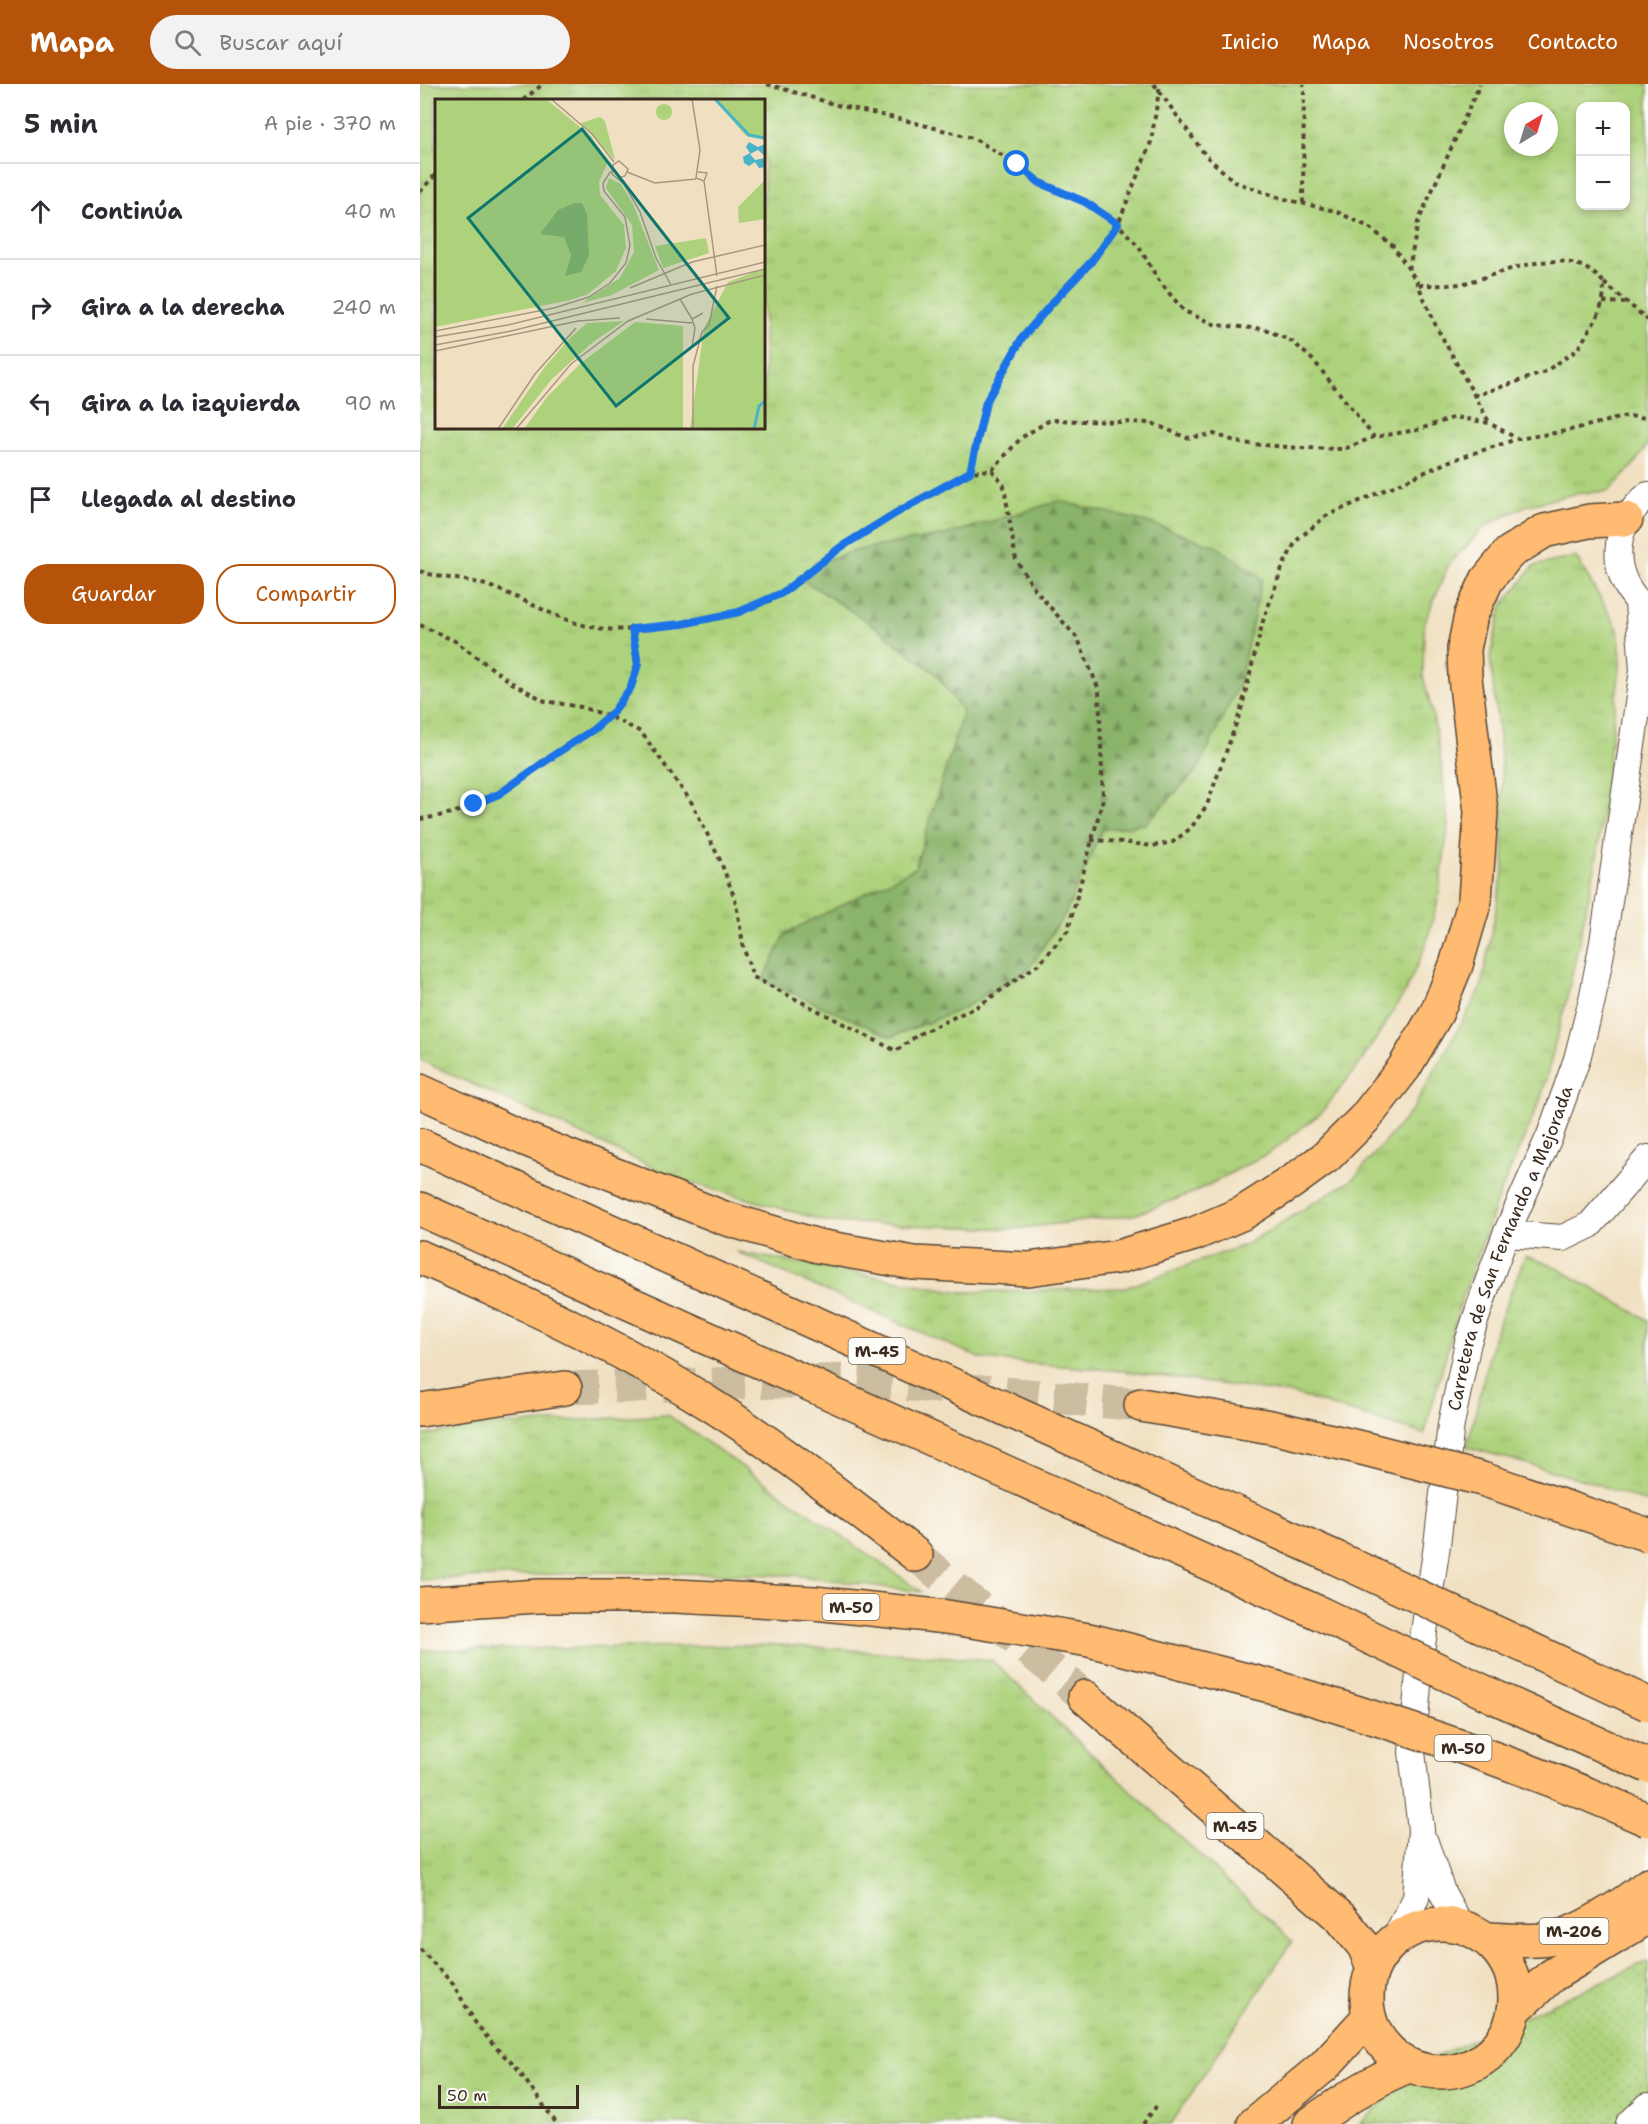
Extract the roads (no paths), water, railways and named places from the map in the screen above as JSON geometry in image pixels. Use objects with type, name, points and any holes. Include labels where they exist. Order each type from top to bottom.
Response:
[{"type":"main road","points":[[420,1091],[525,1139],[724,1218],[818,1246],[914,1263],[1028,1269],[1118,1257],[1194,1234],[1243,1213],[1326,1157],[1364,1119],[1410,1059],[1437,1012],[1456,965],[1475,900],[1481,812],[1465,677],[1464,650],[1471,615],[1487,580],[1509,553],[1544,531],[1588,521],[1626,519]]},
{"type":"main road","name":"M-45","points":[[420,1145],[1334,1557],[1648,1704]]},
{"type":"main road","points":[[420,1209],[1319,1613],[1497,1698],[1648,1766]]},
{"type":"main road","points":[[420,1257],[515,1299],[608,1346],[711,1405],[807,1471],[916,1555]]},
{"type":"main road","points":[[420,1410],[565,1388]]},
{"type":"main road","points":[[1141,1405],[1271,1427],[1362,1448],[1482,1479],[1648,1535]]},
{"type":"main road","name":"M-50","points":[[420,1604],[538,1596],[675,1596],[814,1603],[947,1617],[1089,1640],[1274,1687],[1392,1722],[1501,1761],[1648,1820]]},
{"type":"main road","name":"M-45","points":[[1085,1697],[1341,1918],[1364,1946],[1372,1965]]},
{"type":"main road","name":"M-206","points":[[1648,1885],[1632,1898],[1574,1931],[1550,1939],[1515,1941],[1428,1923],[1396,1936],[1372,1965],[1365,1990],[1368,2018],[1380,2043],[1409,2067],[1445,2073],[1473,2066],[1500,2045],[1515,2009],[1551,1976],[1648,1917]]},
{"type":"main road","name":"M-206","points":[[1474,1932],[1504,1958],[1513,1977],[1515,2009]]},
{"type":"main road","points":[[1254,2124],[1324,2066],[1368,2018]]},
{"type":"main road","points":[[1310,2124],[1391,2073],[1409,2067]]},
{"type":"street","points":[[1643,607],[1627,588],[1618,561],[1618,543],[1626,519],[1638,503],[1648,495]]},
{"type":"street","name":"Carretera de San Fernando a Mejorada","points":[[1421,1830],[1412,1752],[1421,1652],[1437,1545],[1451,1424],[1468,1342],[1506,1234],[1550,1135],[1577,1059],[1592,1000],[1640,752],[1646,665],[1643,607]]},
{"type":"street","points":[[1506,1234],[1563,1239],[1590,1225],[1648,1158]]},
{"type":"street","points":[[1421,1830],[1442,1892],[1474,1932]]},
{"type":"street","points":[[1396,1936],[1416,1898],[1421,1830]]},
{"type":"street","points":[[1629,2124],[1648,2106]]},
{"type":"tunnel","points":[[565,1388],[856,1380],[1141,1405]]},
{"type":"tunnel","points":[[916,1555],[1085,1697]]}]
